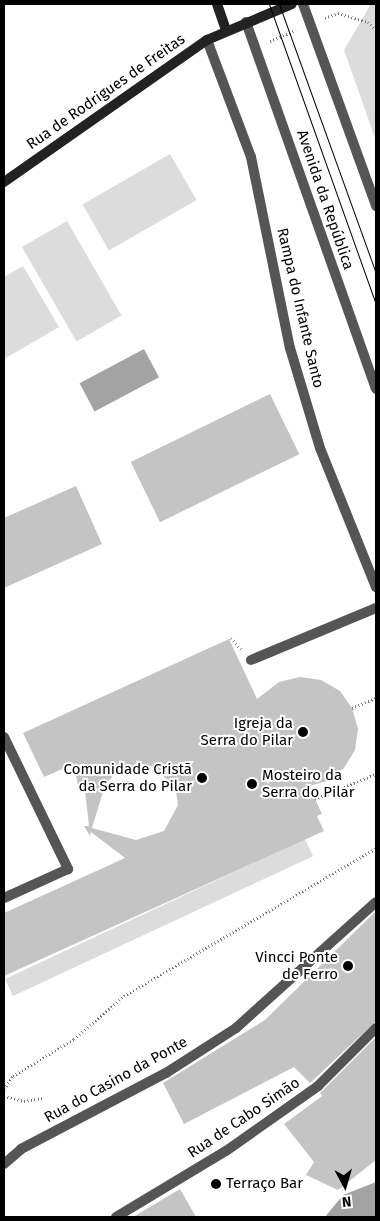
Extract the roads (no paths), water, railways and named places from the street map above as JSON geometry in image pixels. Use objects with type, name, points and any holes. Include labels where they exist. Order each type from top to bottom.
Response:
[{"type":"main road","points":[[217,4],[226,30],[292,4]]},
{"type":"main road","name":"Rua de Rodrigues de Freitas","points":[[4,182],[207,40],[226,30]]},
{"type":"street","points":[[303,4],[376,206]]},
{"type":"street","name":"Avenida da República","points":[[246,22],[376,389]]},
{"type":"street","name":"Rampa do Infante Santo","points":[[207,40],[251,157],[290,348],[320,448],[375,583]]},
{"type":"street","points":[[250,660],[376,608]]},
{"type":"street","points":[[4,737],[68,869],[4,898]]},
{"type":"street","name":"Rua do Casino da Ponte","points":[[4,1164],[21,1149],[166,1073],[236,1028],[376,902]]},
{"type":"street","name":"Rua de Cabo Simão","points":[[116,1217],[226,1151],[318,1086],[376,1028]]},
{"type":"tram line","points":[[269,4],[376,304]]},
{"type":"tram line","points":[[279,4],[376,273]]},
{"type":"place","name":"Igreja da Serra do Pilar","points":[[303,732]]},
{"type":"place","name":"Comunidade Cristã da Serra do Pilar","points":[[202,778]]},
{"type":"place","name":"Mosteiro da Serra do Pilar","points":[[252,784]]},
{"type":"place","name":"Vincci Ponte de Ferro","points":[[348,966]]},
{"type":"place","name":"Terraço Bar","points":[[216,1184]]}]
